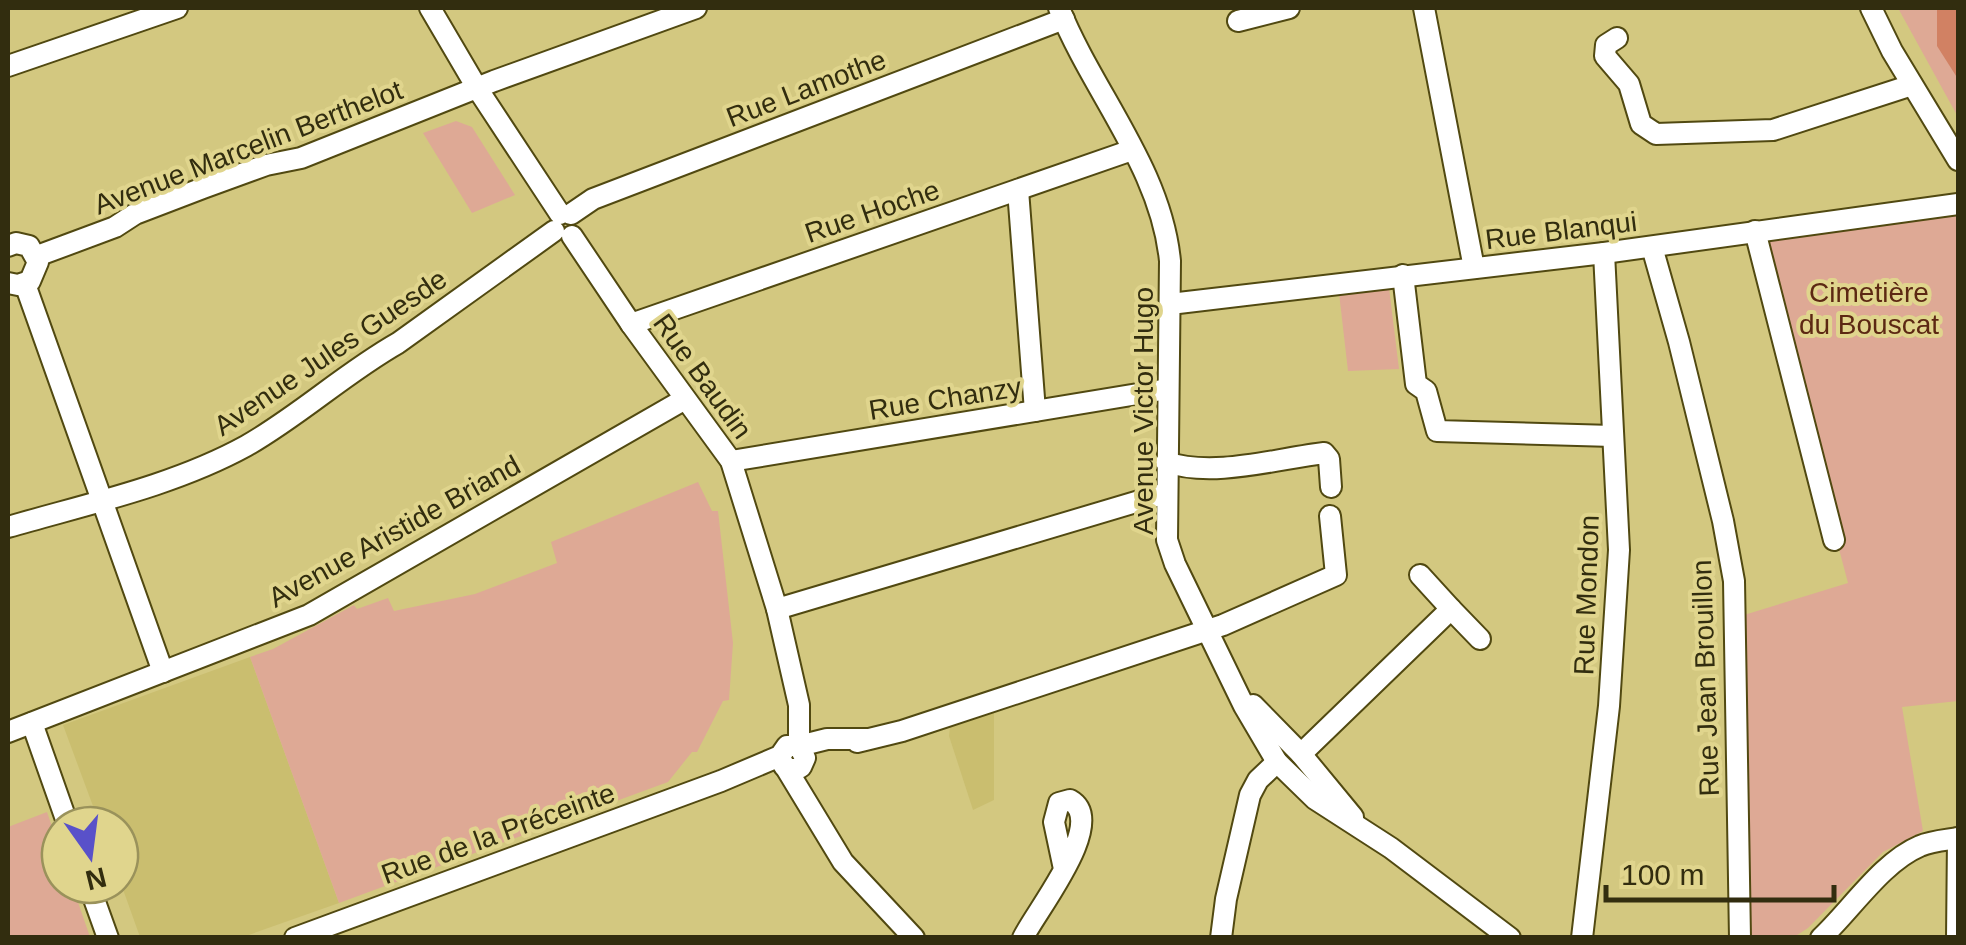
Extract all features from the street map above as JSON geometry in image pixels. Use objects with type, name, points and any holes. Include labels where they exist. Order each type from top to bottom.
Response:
[{"type":"street","points":[[8,66],[177,8]]},
{"type":"street","name":"Rue Baudin","points":[[430,8],[564,224],[731,461],[777,609],[800,705],[792,758]]},
{"type":"street","name":"Avenue Marcelin Berthelot","points":[[37,256],[266,165],[301,158],[696,8]]},
{"type":"street","points":[[1238,20],[1290,8]]},
{"type":"street","points":[[1424,8],[1474,268]]},
{"type":"street","points":[[1871,8],[1912,86],[1958,160]]},
{"type":"street","name":"Avenue Victor Hugo","points":[[1062,13],[1132,150],[1165,226],[1170,261],[1166,523],[1171,551],[1207,630],[1277,762],[1315,798],[1510,938]]},
{"type":"street","name":"Rue Lamothe","points":[[564,224],[593,199],[1062,13]]},
{"type":"street","points":[[1617,38],[1606,45],[1604,56],[1630,84],[1642,124],[1656,134],[1773,130],[1912,86]]},
{"type":"street","name":"Rue Hoche","points":[[631,324],[1132,150]]},
{"type":"street","points":[[1018,190],[1036,411]]},
{"type":"street","name":"Rue Blanqui","points":[[1170,304],[1604,254],[1958,204]]},
{"type":"street","name":"Avenue Jules Guesde","points":[[8,528],[160,482],[248,445],[564,224]]},
{"type":"street","points":[[1756,232],[1834,540]]},
{"type":"street","points":[[8,242],[23,244],[37,256],[38,269],[16,284],[102,500],[163,672]]},
{"type":"street","name":"Rue Jean Brouillon","points":[[1652,247],[1723,521],[1734,581],[1740,938]]},
{"type":"street","name":"Rue Mondon","points":[[1582,938],[1609,706],[1619,550],[1604,254]]},
{"type":"street","points":[[1403,275],[1416,384],[1426,391],[1437,431],[1612,436]]},
{"type":"street","name":"Rue Chanzy","points":[[731,461],[1168,390]]},
{"type":"street","name":"Avenue Aristide Briand","points":[[8,732],[310,615],[685,398]]},
{"type":"street","points":[[1166,462],[1182,467],[1257,465],[1324,453],[1329,458],[1331,487]]},
{"type":"street","points":[[777,609],[1166,494]]},
{"type":"street","points":[[792,758],[918,726],[1207,630],[1336,575],[1330,516]]},
{"type":"street","points":[[1420,575],[1480,639]]},
{"type":"street","points":[[1301,754],[1452,609]]},
{"type":"street","name":"Rue Baudin","points":[[792,758],[793,677]]},
{"type":"street","points":[[800,705],[808,720],[827,738]]},
{"type":"street","points":[[1244,706],[1253,705],[1301,754],[1344,803],[1359,828]]},
{"type":"street","points":[[32,723],[61,805]]},
{"type":"street","points":[[792,758],[827,738],[867,740]]},
{"type":"street","points":[[792,758],[807,802],[843,862],[914,938]]},
{"type":"street","name":"Rue de la Préceinte","points":[[294,938],[792,758]]},
{"type":"street","points":[[1221,938],[1250,795],[1258,780],[1277,762]]},
{"type":"street","points":[[1821,938],[1910,851],[1923,844],[1958,838],[1958,938]]},
{"type":"street","points":[[1023,938],[1064,869]]},
{"type":"street","points":[[96,905],[108,938]]},
{"type":"shaded area","points":[[1937,8],[1958,8],[1958,79],[1937,46]]},
{"type":"shaded area","points":[[250,657],[339,903],[243,937],[140,937],[129,905],[140,905],[140,805],[93,805],[63,725]]},
{"type":"shaded area","points":[[994,711],[994,800],[973,810],[949,736],[950,727]]},
{"type":"green space","points":[[1898,8],[1958,8],[1958,117]]},
{"type":"green space","points":[[456,121],[472,127],[515,195],[472,213],[423,133]]},
{"type":"green space","name":"Cimetière du Bouscat","points":[[1958,204],[1958,701],[1902,707],[1923,831],[1883,852],[1808,928],[1794,937],[1750,937],[1744,615],[1848,583],[1755,231]]},
{"type":"green space","points":[[1389,288],[1399,369],[1348,371],[1339,293]]},
{"type":"green space","points":[[698,482],[712,511],[718,511],[733,643],[729,700],[723,701],[697,752],[692,752],[668,782],[339,903],[250,657],[273,649],[354,605],[357,609],[388,598],[394,611],[475,594],[557,563],[551,542]]},
{"type":"green space","points":[[40,815],[40,905],[79,905],[90,937],[8,937],[8,827]]}]
